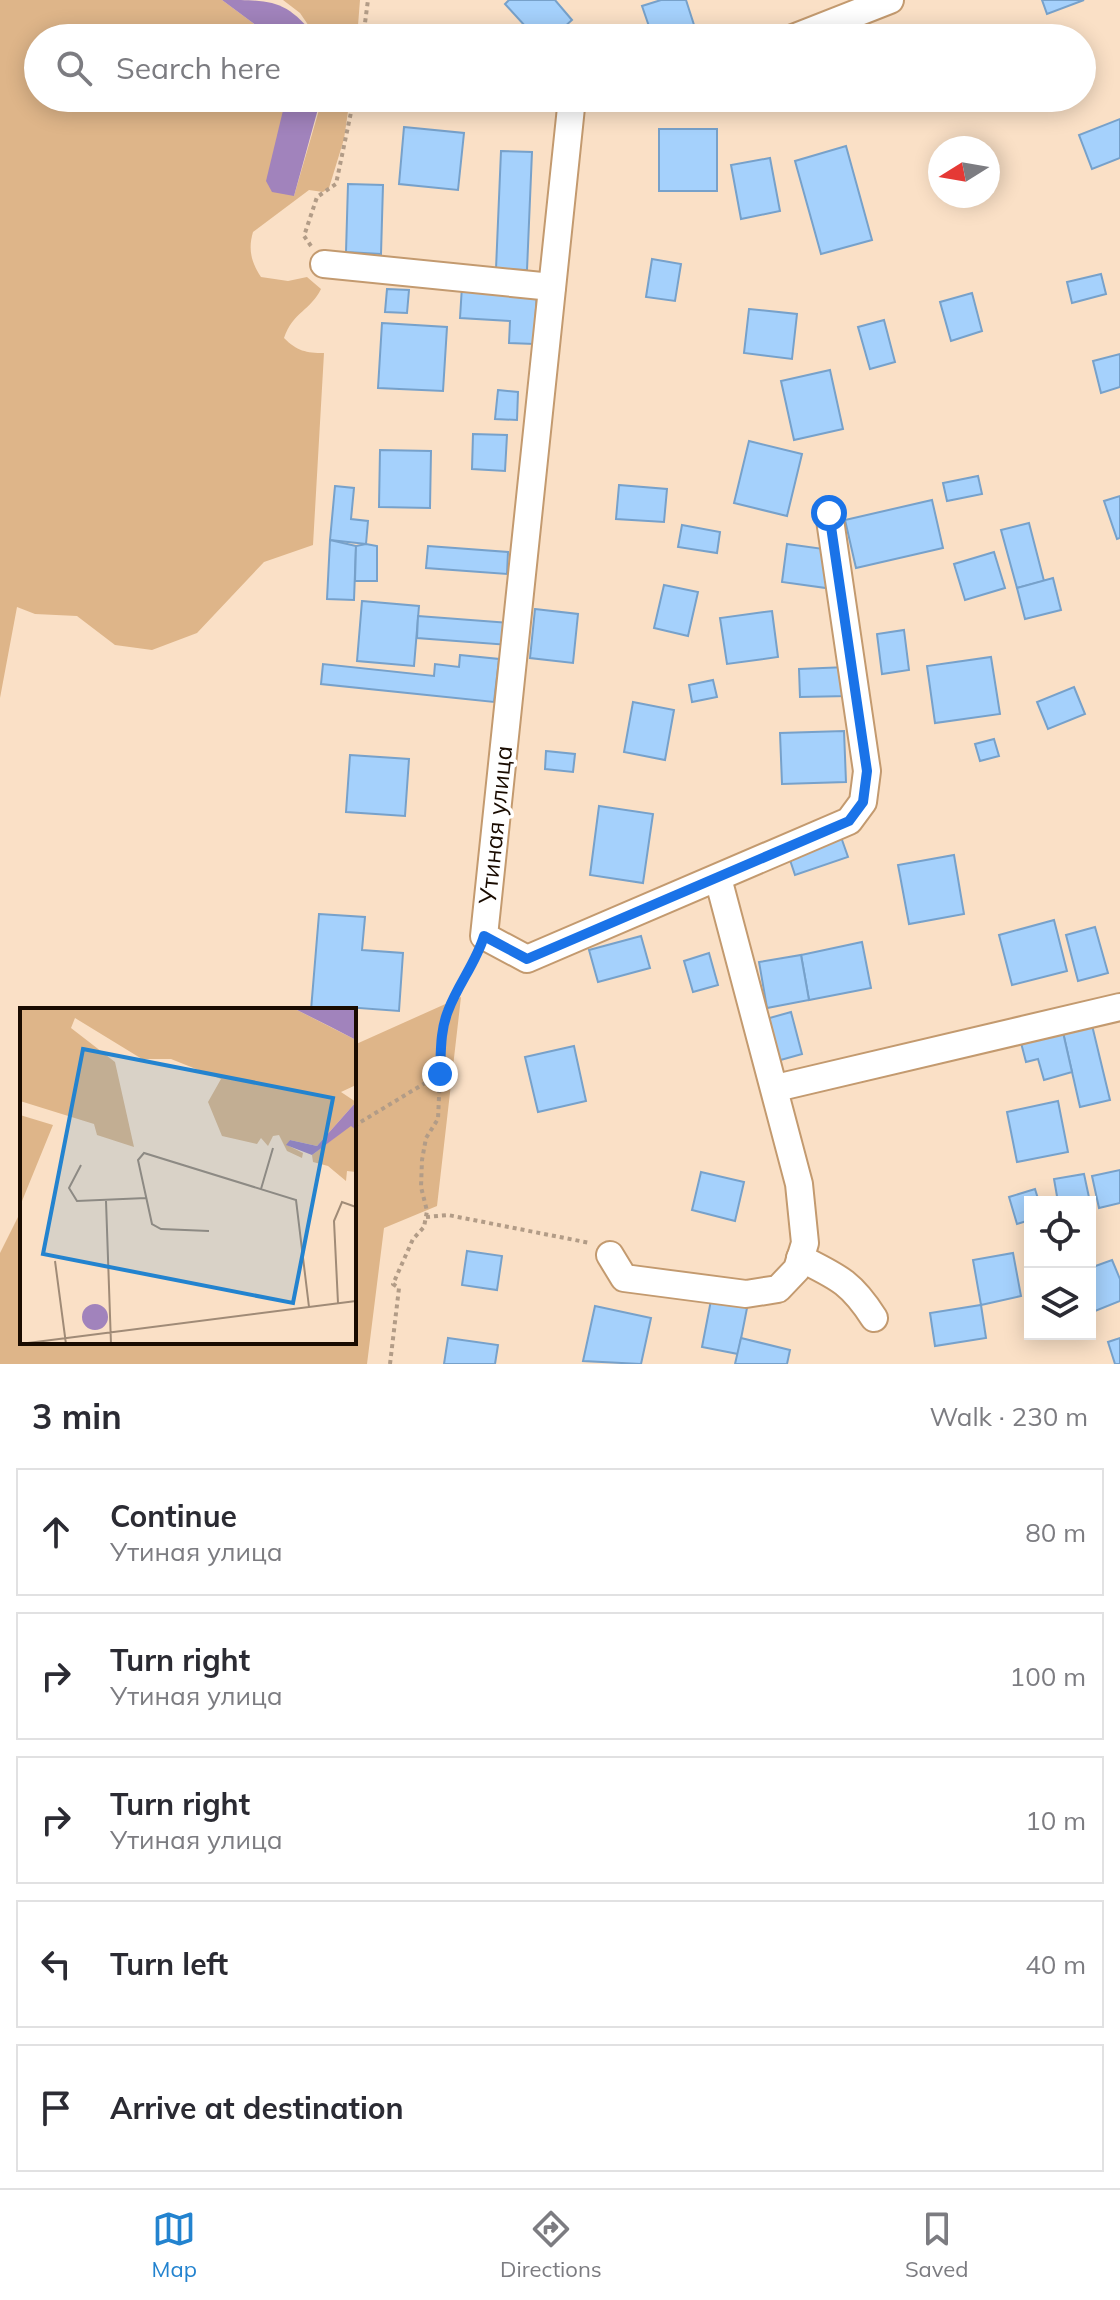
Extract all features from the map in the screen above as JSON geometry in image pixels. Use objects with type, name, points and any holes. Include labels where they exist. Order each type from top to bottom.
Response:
[{"type":"street","points":[[829,24],[890,0]]},
{"type":"street","name":"Утиная улица","points":[[571,112],[484,936],[527,959],[849,821],[863,802],[867,771],[829,513]]},
{"type":"street","points":[[324,264],[552,287]]},
{"type":"street","points":[[610,1255],[624,1278],[746,1294],[778,1289],[797,1269],[805,1243],[799,1184],[718,878]]},
{"type":"street","points":[[776,1088],[1120,1007]]},
{"type":"street","points":[[800,1258],[840,1278],[857,1291],[874,1318]]},
{"type":"path","points":[[365,24],[368,0]]},
{"type":"path","points":[[304,236],[317,197],[336,184],[351,112]]},
{"type":"path","points":[[390,1364],[399,1288],[393,1284],[413,1239],[424,1227],[426,1217],[422,1160],[426,1138],[438,1119],[442,1032],[449,1008],[478,957],[484,936]]},
{"type":"path","points":[[356,1125],[440,1074]]},
{"type":"path","points":[[426,1217],[448,1215],[606,1246],[610,1255]]},
{"type":"shaded area","points":[[0,0],[222,0],[254,24],[24,24],[24,112],[283,112],[294,196],[318,112],[348,112],[344,139],[329,188],[323,192],[309,190],[253,232],[251,244],[253,261],[261,277],[288,281],[307,277],[321,289],[292,322],[284,338],[302,350],[324,353],[313,545],[264,562],[197,633],[152,650],[115,645],[77,616],[35,614],[17,607],[0,698]]},
{"type":"shaded area","points":[[222,0],[267,2],[287,9],[305,24],[254,24]]},
{"type":"shaded area","points":[[283,0],[360,0],[358,24],[307,24],[300,13]]},
{"type":"shaded area","points":[[283,112],[317,112],[294,196],[272,192],[266,181]]},
{"type":"shaded area","points":[[461,997],[437,1206],[384,1228],[367,1364],[0,1364],[0,1253],[20,1213],[20,1344],[356,1344],[356,1044]]},
{"type":"building","points":[[509,0],[555,0],[572,20],[568,24],[523,24],[505,4]]},
{"type":"building","points":[[661,0],[686,0],[694,24],[648,24],[642,6]]},
{"type":"building","points":[[1042,0],[1084,0],[1047,14]]},
{"type":"building","points":[[1120,119],[1120,158],[1092,169],[1079,135]]},
{"type":"building","points":[[404,127],[464,133],[458,190],[399,184]]},
{"type":"building","points":[[659,129],[717,129],[717,191],[659,191]]},
{"type":"building","points":[[846,146],[872,240],[821,254],[795,161]]},
{"type":"building","points":[[501,151],[532,152],[527,270],[496,269]]},
{"type":"building","points":[[770,158],[780,211],[741,219],[731,165]]},
{"type":"building","points":[[348,184],[383,185],[381,254],[346,252]]},
{"type":"building","points":[[652,259],[681,264],[675,301],[646,297]]},
{"type":"building","points":[[1101,274],[1106,294],[1072,303],[1067,282]]},
{"type":"building","points":[[462,286],[537,290],[534,344],[509,343],[510,321],[460,318]]},
{"type":"building","points":[[387,289],[409,290],[407,313],[385,312]]},
{"type":"building","points":[[972,293],[982,331],[951,341],[940,302]]},
{"type":"building","points":[[749,309],[797,314],[792,359],[744,353]]},
{"type":"building","points":[[884,320],[895,362],[870,369],[858,327]]},
{"type":"building","points":[[382,323],[447,327],[443,391],[378,388]]},
{"type":"building","points":[[1120,354],[1120,387],[1101,393],[1093,361]]},
{"type":"building","points":[[830,370],[843,429],[794,440],[781,381]]},
{"type":"building","points":[[498,390],[518,392],[517,420],[495,419]]},
{"type":"building","points":[[473,434],[507,435],[505,471],[472,469]]},
{"type":"building","points":[[749,441],[802,454],[787,516],[734,503]]},
{"type":"building","points":[[380,450],[431,451],[430,508],[379,507]]},
{"type":"building","points":[[978,476],[982,494],[947,501],[943,483]]},
{"type":"building","points":[[619,485],[667,489],[664,522],[616,519]]},
{"type":"building","points":[[335,486],[354,488],[351,519],[368,521],[366,544],[330,540]]},
{"type":"building","points":[[1120,496],[1120,538],[1117,539],[1104,501]]},
{"type":"building","points":[[932,500],[943,548],[856,568],[845,520]]},
{"type":"building","points":[[1029,523],[1044,581],[1017,588],[1001,530]]},
{"type":"building","points":[[682,525],[720,532],[717,553],[678,547]]},
{"type":"building","points":[[330,540],[356,546],[354,600],[327,599]]},
{"type":"building","points":[[787,544],[831,550],[826,588],[782,582]]},
{"type":"building","points":[[356,546],[377,546],[377,581],[355,581]]},
{"type":"building","points":[[428,546],[508,552],[507,574],[426,568]]},
{"type":"building","points":[[994,552],[1005,588],[965,600],[954,564]]},
{"type":"building","points":[[1053,578],[1061,610],[1025,619],[1017,588]]},
{"type":"building","points":[[664,585],[698,592],[688,636],[654,628]]},
{"type":"building","points":[[362,601],[419,606],[414,666],[357,661]]},
{"type":"building","points":[[535,609],[578,614],[573,663],[530,658]]},
{"type":"building","points":[[772,611],[778,657],[727,664],[720,618]]},
{"type":"building","points":[[418,616],[511,623],[509,645],[417,638]]},
{"type":"building","points":[[904,630],[909,670],[882,674],[877,634]]},
{"type":"building","points":[[460,655],[499,659],[494,702],[321,684],[323,664],[434,676],[435,664],[459,667]]},
{"type":"building","points":[[991,657],[1000,714],[935,723],[927,666]]},
{"type":"building","points":[[847,667],[848,696],[800,697],[799,669]]},
{"type":"building","points":[[713,680],[717,697],[692,702],[689,685]]},
{"type":"building","points":[[1074,687],[1085,714],[1048,729],[1037,702]]},
{"type":"building","points":[[633,702],[674,710],[665,760],[624,752]]},
{"type":"building","points":[[844,731],[846,782],[782,784],[780,733]]},
{"type":"building","points":[[994,739],[999,756],[980,761],[975,744]]},
{"type":"building","points":[[546,751],[575,754],[573,772],[545,769]]},
{"type":"building","points":[[350,755],[409,759],[405,816],[346,812]]},
{"type":"building","points":[[599,806],[653,814],[643,883],[590,875]]},
{"type":"building","points":[[841,837],[848,857],[795,875],[788,854]]},
{"type":"building","points":[[954,855],[964,914],[909,924],[898,865]]},
{"type":"building","points":[[319,914],[365,917],[362,950],[403,953],[399,1011],[311,1008]]},
{"type":"building","points":[[1054,920],[1067,971],[1012,985],[999,935]]},
{"type":"building","points":[[1095,927],[1108,973],[1078,981],[1066,935]]},
{"type":"building","points":[[641,936],[650,968],[598,982],[589,950]]},
{"type":"building","points":[[862,942],[871,988],[809,1000],[801,955]]},
{"type":"building","points":[[709,953],[718,985],[693,992],[684,961]]},
{"type":"building","points":[[801,955],[809,1000],[767,1008],[759,962]]},
{"type":"building","points":[[791,1012],[802,1054],[777,1061],[766,1019]]},
{"type":"building","points":[[1091,1021],[1110,1100],[1080,1107],[1062,1028]]},
{"type":"building","points":[[1062,1028],[1072,1072],[1044,1080],[1038,1059],[1026,1062],[1020,1039]]},
{"type":"building","points":[[574,1046],[586,1101],[538,1112],[525,1057]]},
{"type":"building","points":[[1058,1101],[1068,1152],[1017,1162],[1007,1112]]},
{"type":"building","points":[[1120,1170],[1120,1203],[1099,1208],[1092,1176]]},
{"type":"building","points":[[701,1172],[744,1182],[735,1221],[692,1210]]},
{"type":"building","points":[[1084,1174],[1089,1196],[1057,1196],[1054,1179]]},
{"type":"building","points":[[1035,1189],[1037,1196],[1024,1196],[1024,1222],[1017,1224],[1009,1197]]},
{"type":"building","points":[[467,1251],[502,1256],[497,1290],[462,1285]]},
{"type":"building","points":[[1013,1253],[1021,1296],[981,1305],[973,1260]]},
{"type":"building","points":[[1112,1260],[1120,1279],[1120,1301],[1096,1311],[1096,1268]]},
{"type":"building","points":[[712,1295],[748,1303],[738,1354],[702,1347]]},
{"type":"building","points":[[981,1305],[986,1338],[935,1346],[930,1313]]},
{"type":"building","points":[[595,1306],[651,1318],[641,1364],[583,1361]]},
{"type":"building","points":[[448,1338],[498,1345],[495,1364],[444,1364]]},
{"type":"building","points":[[741,1338],[790,1350],[787,1364],[735,1364]]},
{"type":"building","points":[[1120,1338],[1120,1364],[1115,1364],[1108,1342]]},
{"type":"route","points":[[440,1074],[442,1032],[449,1008],[478,957],[484,936],[527,959],[849,821],[863,802],[867,771],[837,546],[829,513]]}]
